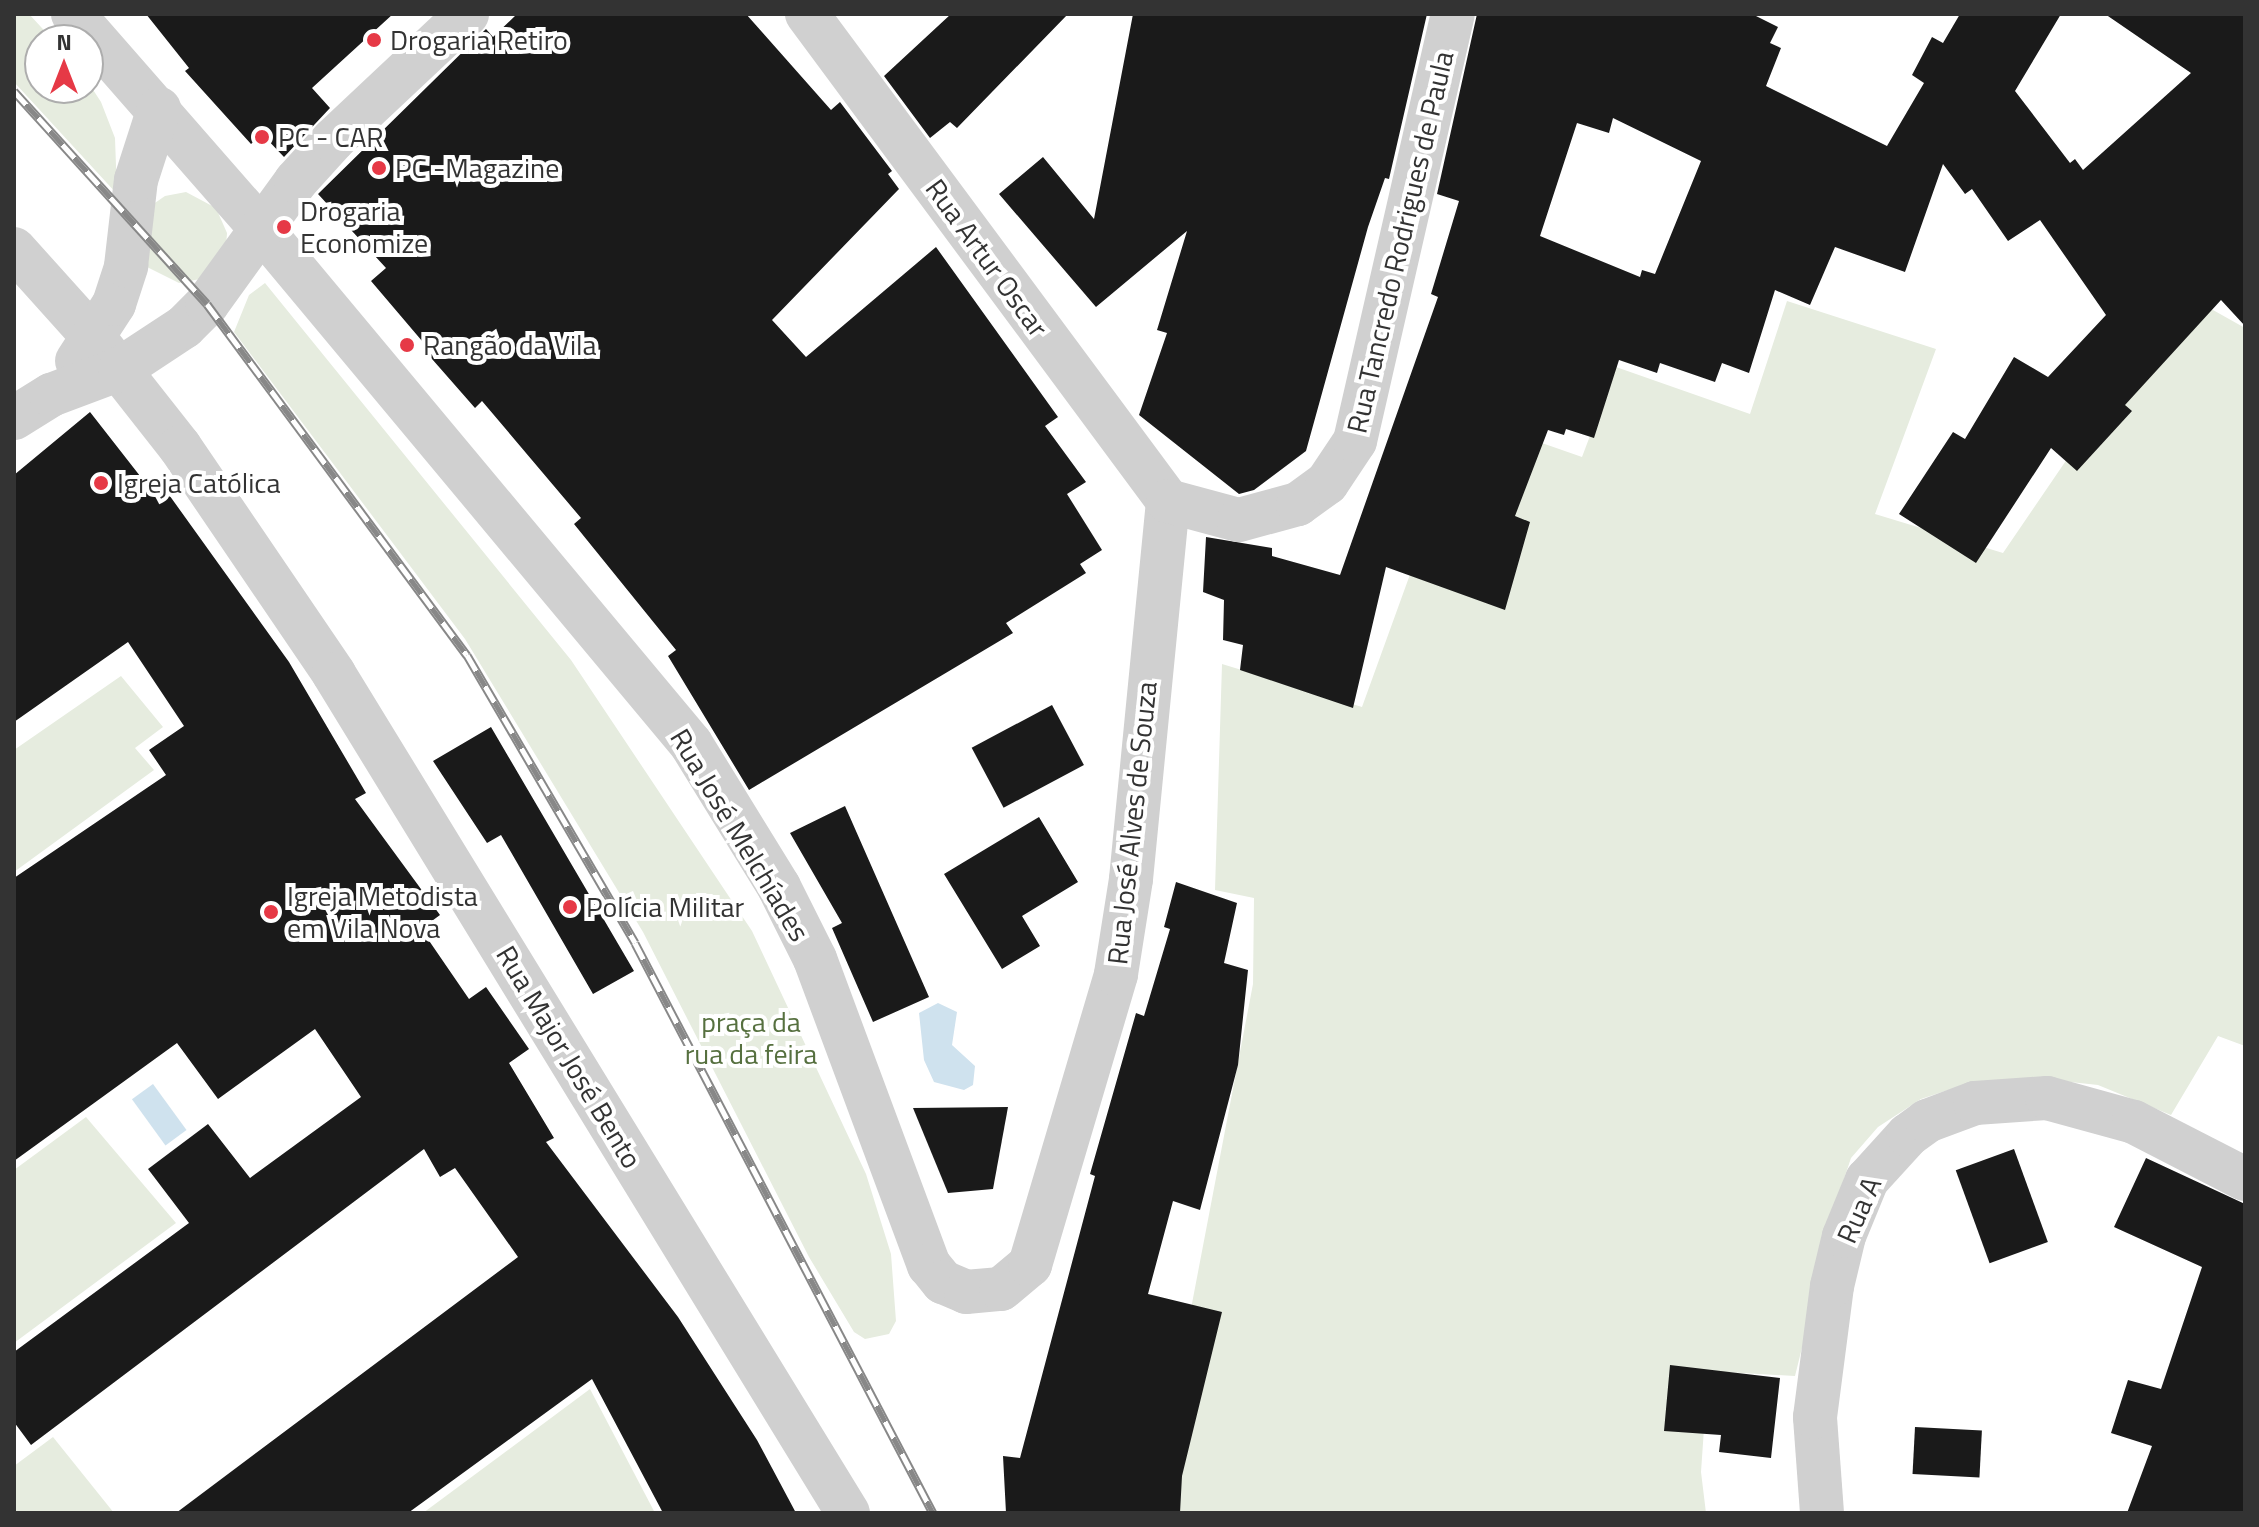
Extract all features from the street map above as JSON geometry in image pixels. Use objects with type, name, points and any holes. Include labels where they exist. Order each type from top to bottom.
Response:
[{"type":"street","name":"Rua José Melchíades","points":[[73,14],[263,231],[691,744],[779,887],[815,959],[934,1273],[966,1292],[1001,1289],[1030,1265],[1041,1232]]},
{"type":"street","points":[[14,418],[107,354],[192,319],[333,140],[467,14]]},
{"type":"street","name":"Rua Artur Oscar","points":[[807,14],[1168,501]]},
{"type":"street","name":"Rua Tancredo Rodrigues de Paula","points":[[1168,501],[1214,517],[1263,517],[1298,504],[1327,483],[1347,458],[1371,386],[1453,14]]},
{"type":"street","points":[[107,354],[126,266],[136,180],[159,109]]},
{"type":"street","name":"Rua Major José Bento","points":[[14,249],[107,354],[180,447],[334,674],[848,1513]]},
{"type":"street","name":"Rua José Alves de Souza","points":[[1041,1232],[1118,960],[1131,879],[1168,501]]},
{"type":"street","name":"Rua A","points":[[1822,1513],[1815,1417],[1832,1286],[1844,1236],[1867,1180],[1908,1135],[1927,1121],[1975,1103],[2047,1098],[2134,1122],[2245,1179]]},
{"type":"green space","points":[[14,14],[29,14],[38,24],[24,24],[24,93],[14,82]]},
{"type":"green space","points":[[34,104],[102,104],[115,138],[117,194]]},
{"type":"green space","points":[[186,192],[216,208],[227,233],[226,247],[200,279],[179,283],[147,267],[149,207],[165,196]]},
{"type":"green space","name":"praça da rua da feira","points":[[265,283],[571,660],[752,931],[866,1174],[891,1254],[896,1321],[889,1334],[865,1339],[854,1332],[809,1257],[643,932],[465,639],[234,332],[249,295]]},
{"type":"green space","points":[[2181,292],[2245,328],[2245,1046],[2218,1036],[2171,1115],[2098,1085],[2052,1080],[1948,1090],[1921,1099],[1878,1127],[1851,1158],[1844,1179],[1795,1376],[1708,1371],[1701,1472],[1706,1513],[1152,1513],[1253,984],[1254,898],[1215,890],[1222,664],[1362,707],[1467,417],[1582,457],[1616,367],[1750,414],[1787,301],[1936,349],[1875,514],[2003,553]]},
{"type":"green space","points":[[121,676],[163,727],[135,748],[154,770],[14,872],[14,750]]},
{"type":"green space","points":[[86,1117],[176,1223],[14,1343],[14,1170]]},
{"type":"green space","points":[[590,1389],[655,1513],[423,1513]]},
{"type":"green space","points":[[53,1437],[114,1513],[14,1513],[14,1466]]},
{"type":"water","points":[[938,1003],[957,1012],[952,1045],[975,1066],[973,1085],[964,1090],[934,1082],[924,1060],[919,1013]]},
{"type":"water","points":[[153,1084],[187,1130],[165,1145],[132,1099]]},
{"type":"building","points":[[146,14],[393,14],[312,88],[330,108],[284,157],[262,134],[251,144],[185,71],[189,68]]},
{"type":"building","points":[[517,14],[746,14],[831,110],[840,102],[892,171],[888,174],[899,189],[772,320],[806,357],[936,247],[1058,417],[1045,426],[1086,482],[1067,494],[1102,550],[1080,564],[1086,573],[1006,623],[1013,633],[749,790],[668,656],[676,650],[574,524],[581,518],[482,401],[475,408],[425,351],[428,348],[371,281],[386,268],[318,194],[486,29],[493,37]]},
{"type":"building","points":[[951,14],[1068,14],[957,128],[950,122],[930,138],[884,76]]},
{"type":"building","points":[[1133,14],[1427,14],[1389,179],[1385,178],[1368,227],[1306,451],[1254,490],[1239,494],[1139,415],[1167,333],[1157,330],[1187,231],[1096,307],[999,194],[1043,157],[1094,219]]},
{"type":"building","points":[[1477,14],[1752,14],[1778,27],[1770,43],[1781,48],[1766,86],[1887,146],[1924,83],[1912,75],[1932,37],[1943,43],[1960,14],[2061,14],[2015,91],[2070,163],[2075,159],[2083,170],[2191,73],[2105,14],[2245,14],[2245,326],[2221,300],[2125,405],[2132,411],[2077,471],[2051,448],[1976,563],[1899,514],[1953,432],[1965,439],[2014,357],[2048,377],[2106,315],[2040,220],[2008,241],[1972,189],[1965,194],[1943,164],[1905,272],[1835,247],[1810,305],[1775,290],[1749,373],[1722,363],[1715,382],[1660,363],[1657,373],[1619,360],[1594,438],[1566,429],[1564,435],[1548,430],[1515,516],[1530,522],[1505,610],[1386,567],[1353,708],[1240,670],[1243,645],[1223,640],[1224,600],[1203,592],[1206,537],[1272,548],[1272,556],[1340,575],[1438,297],[1431,294],[1459,201],[1437,194]],"holes":[[[1613,118],[1701,161],[1655,274],[1642,270],[1640,277],[1540,236],[1577,123],[1609,133]]]},
{"type":"building","points":[[90,412],[158,499],[167,492],[289,662],[366,793],[355,799],[440,915],[421,929],[469,999],[486,987],[529,1049],[509,1063],[554,1138],[546,1142],[678,1317],[757,1440],[796,1513],[663,1513],[592,1379],[408,1513],[176,1513],[518,1257],[455,1168],[440,1177],[424,1149],[31,1445],[14,1422],[14,1352],[189,1223],[148,1169],[208,1124],[250,1178],[361,1097],[315,1029],[218,1099],[177,1043],[14,1161],[14,878],[166,775],[149,750],[184,726],[128,642],[14,722],[14,475]]},
{"type":"building","points":[[1052,705],[1084,765],[1004,808],[972,748]]},
{"type":"building","name":"Polícia Militar","points":[[491,727],[634,971],[593,994],[501,835],[487,843],[433,761]]},
{"type":"building","points":[[845,806],[929,997],[873,1022],[832,928],[842,923],[790,833]]},
{"type":"building","points":[[1039,817],[1078,882],[1022,916],[1040,946],[1002,969],[944,874]]},
{"type":"building","points":[[1176,882],[1237,903],[1224,963],[1248,970],[1238,1065],[1200,1210],[1173,1201],[1148,1294],[1222,1312],[1182,1476],[1180,1513],[1006,1513],[1003,1456],[1020,1458],[1095,1176],[1090,1174],[1136,1013],[1144,1016],[1170,929],[1164,927]]},
{"type":"building","points":[[1008,1107],[993,1189],[948,1193],[913,1108]]},
{"type":"building","points":[[2014,1149],[2048,1242],[1990,1263],[1956,1170]]},
{"type":"building","points":[[2146,1158],[2245,1204],[2245,1513],[2127,1513],[2152,1446],[2111,1433],[2128,1380],[2161,1389],[2202,1267],[2114,1227]]},
{"type":"building","points":[[1670,1365],[1780,1378],[1771,1458],[1719,1452],[1721,1435],[1664,1431]]},
{"type":"building","points":[[1915,1427],[1982,1431],[1979,1477],[1913,1474]]},
{"type":"railway","points":[[14,91],[207,304],[467,655],[635,943],[933,1513]]},
{"type":"place","name":"Drogaria Retiro","points":[[374,40]]},
{"type":"place","name":"PC - CAR","points":[[262,137]]},
{"type":"place","name":"PC -Magazine","points":[[379,168]]},
{"type":"place","name":"Drogaria Economize","points":[[284,227]]},
{"type":"place","name":"Rangão da Vila","points":[[407,345]]},
{"type":"place","name":"Igreja Católica","points":[[101,483]]},
{"type":"place","name":"Polícia Militar","points":[[570,907]]},
{"type":"place","name":"Igreja Metodista em Vila Nova","points":[[271,912]]}]
